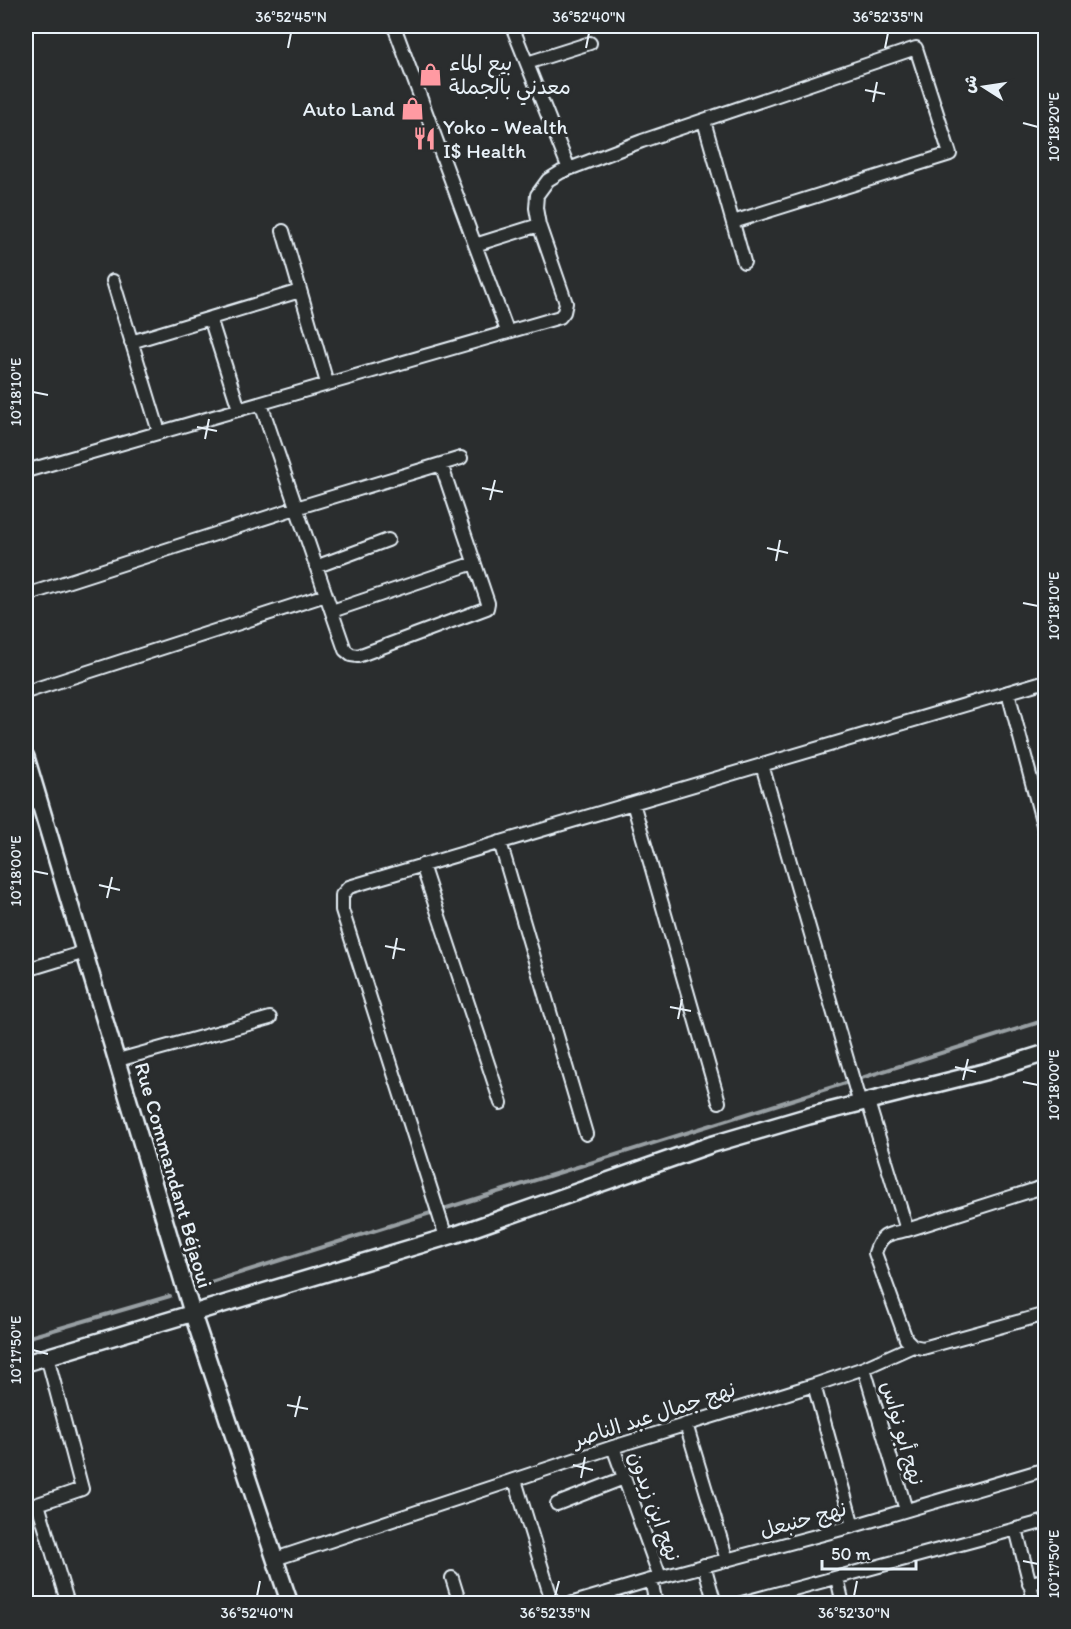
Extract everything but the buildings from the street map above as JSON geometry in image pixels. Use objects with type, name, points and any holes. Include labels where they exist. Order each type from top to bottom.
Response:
[{"type":"street","points":[[394,26],[507,331]]},
{"type":"street","points":[[512,26],[569,169]]},
{"type":"street","points":[[527,63],[590,42]]},
{"type":"street","points":[[26,471],[560,317],[566,303],[539,225],[536,208],[537,195],[548,180],[569,169],[642,141],[916,48],[951,154],[733,222]]},
{"type":"street","points":[[704,120],[744,262]]},
{"type":"street","points":[[475,246],[539,225]]},
{"type":"street","points":[[283,231],[327,383]]},
{"type":"street","points":[[113,281],[159,432]]},
{"type":"street","points":[[131,342],[300,291]]},
{"type":"street","points":[[210,318],[239,409]]},
{"type":"street","points":[[261,404],[345,650],[351,655],[358,656],[487,608],[488,603],[441,464]]},
{"type":"street","points":[[26,595],[296,508],[462,458]]},
{"type":"street","points":[[318,566],[388,540]]},
{"type":"street","points":[[332,611],[474,563]]},
{"type":"street","points":[[26,692],[326,595]]},
{"type":"street","points":[[446,1237],[342,909],[342,895],[349,887],[1046,681]]},
{"type":"street","points":[[1008,692],[1045,836]]},
{"type":"street","name":"Rue Commandant Béjaoui","points":[[26,757],[30,790],[85,952],[192,1312],[290,1604]]},
{"type":"street","points":[[762,765],[853,1080],[864,1103],[907,1230]]},
{"type":"street","points":[[633,803],[718,1102]]},
{"type":"street","points":[[500,842],[586,1134]]},
{"type":"street","points":[[422,865],[501,1103]]},
{"type":"street","points":[[26,970],[85,952]]},
{"type":"street","points":[[118,1060],[270,1018]]},
{"type":"street","points":[[26,1363],[446,1237],[710,1145],[988,1071],[1046,1053]]},
{"type":"street","points":[[913,1346],[906,1340],[875,1253],[878,1242],[887,1235],[1046,1186]]},
{"type":"street","name":"نهج جمال عبد الناصر","points":[[275,1559],[613,1447],[814,1385],[864,1368],[913,1346],[923,1348],[1046,1314]]},
{"type":"street","points":[[26,1508],[82,1490],[47,1356]]},
{"type":"street","name":"نهج أبو نواس","points":[[864,1368],[906,1510]]},
{"type":"street","points":[[814,1385],[853,1526]]},
{"type":"street","points":[[686,1424],[727,1560]]},
{"type":"street","name":"نهج ابن زيدون","points":[[613,1447],[656,1578],[656,1604]]},
{"type":"street","name":"نهج حنبعل","points":[[570,1604],[656,1578],[853,1526],[1046,1469]]},
{"type":"street","points":[[557,1504],[624,1478]]},
{"type":"street","points":[[515,1480],[553,1604]]},
{"type":"street","points":[[38,1504],[68,1604]]},
{"type":"street","points":[[738,1604],[1046,1521]]},
{"type":"street","points":[[1016,1529],[1035,1604]]},
{"type":"street","points":[[704,1566],[715,1604]]},
{"type":"street","points":[[452,1578],[460,1604]]},
{"type":"street","points":[[837,1578],[843,1604]]},
{"type":"street","points":[[1029,1584],[1046,1580]]},
{"type":"waterway","points":[[198,1286],[1046,1020]]},
{"type":"waterway","points":[[26,1338],[170,1296]]},
{"type":"place","name":"بيع الماء معدني بالجملة","points":[[431,74]]},
{"type":"place","name":"Auto Land","points":[[413,108]]},
{"type":"place","name":"Yoko - Wealth I$ Health","points":[[425,138]]}]
